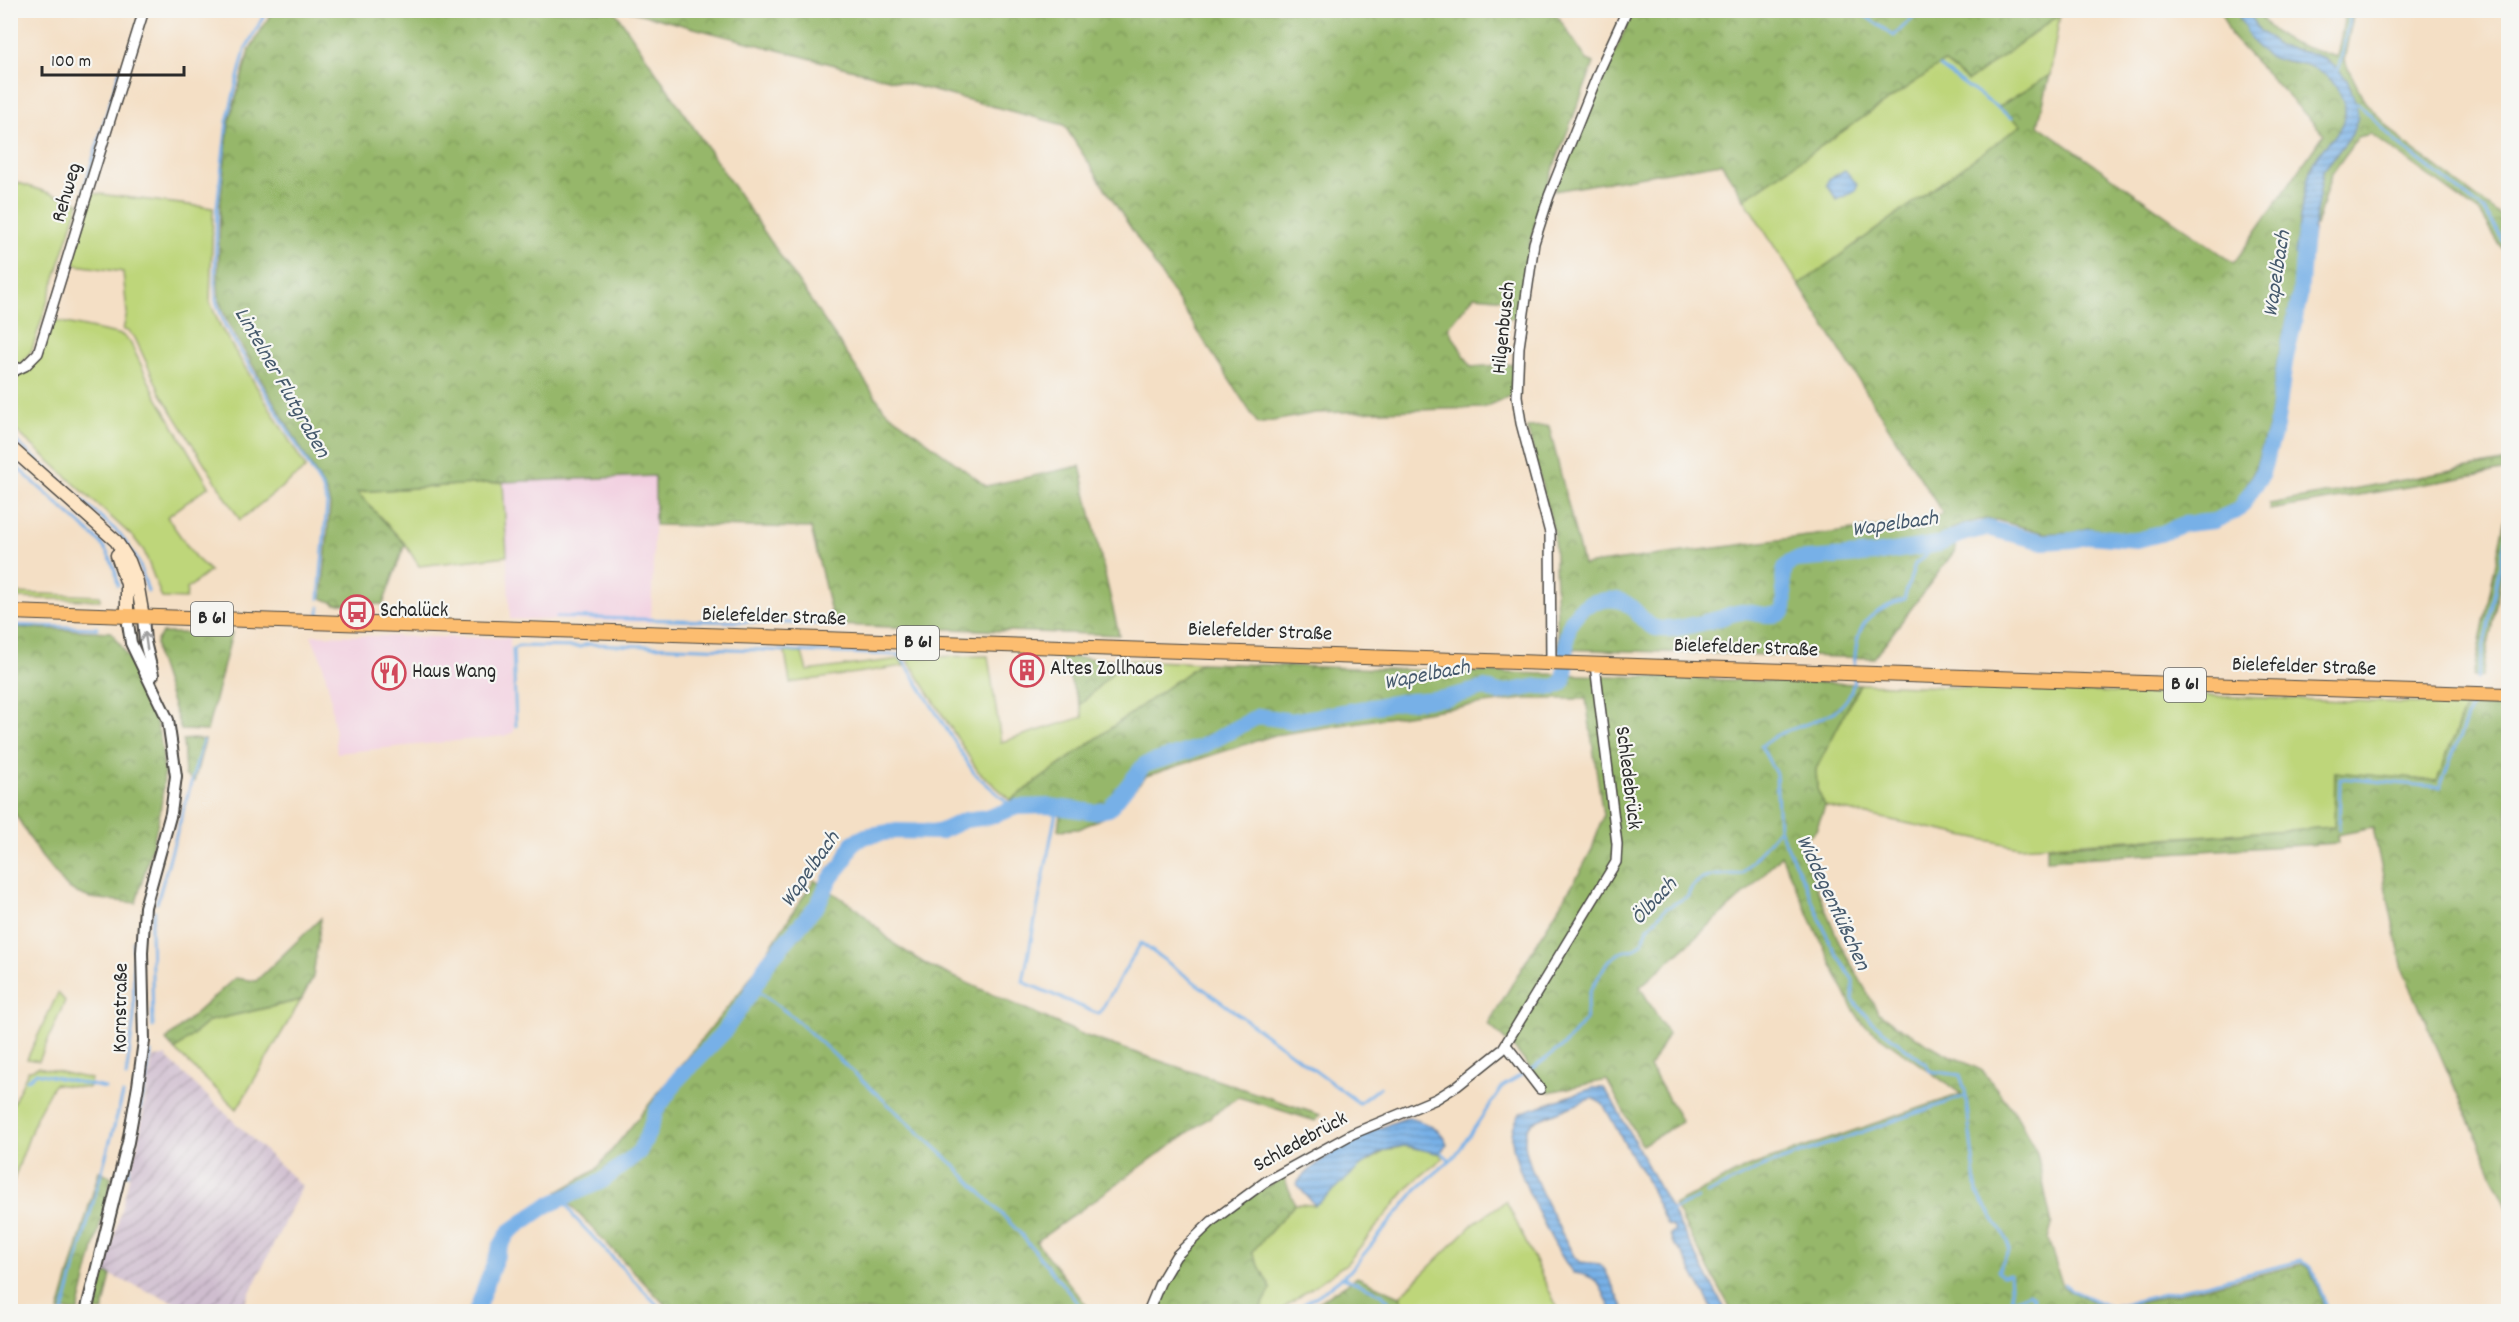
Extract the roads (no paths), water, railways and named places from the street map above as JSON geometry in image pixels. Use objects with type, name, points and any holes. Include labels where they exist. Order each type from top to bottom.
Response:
[{"type":"main road","points":[[10,447],[116,541],[129,561],[137,582],[143,617]]},
{"type":"main road","points":[[81,510],[112,544],[122,565],[127,584],[127,617]]},
{"type":"main road","name":"Bielefelder Straße","points":[[10,612],[2508,695]]},
{"type":"street","name":"Rehweg","points":[[10,373],[25,366],[38,353],[144,10]]},
{"type":"street","name":"Hilgenbusch","points":[[1554,664],[1550,533],[1521,423],[1517,396],[1519,347],[1534,243],[1549,196],[1600,69],[1628,10]]},
{"type":"street","name":"Kornstraße","points":[[127,617],[131,643],[162,704]]},
{"type":"street","name":"Kornstraße","points":[[86,1311],[123,1162],[138,1086],[144,1041],[143,929],[145,907],[171,813],[176,776],[172,735],[147,650],[143,617]]},
{"type":"street","name":"Schledebrück","points":[[1148,1311],[1160,1283],[1176,1256],[1212,1221],[1256,1188],[1352,1134],[1436,1100],[1457,1086],[1506,1044],[1616,862],[1617,844],[1595,665]]},
{"type":"street","points":[[1506,1044],[1540,1089]]},
{"type":"water","points":[[2237,11],[2248,11],[2259,30],[2278,46],[2308,52],[2323,58],[2339,70],[2347,80],[2356,104],[2358,117],[2352,134],[2323,171],[2309,256],[2295,254],[2305,189],[2316,158],[2342,126],[2345,107],[2335,85],[2323,73],[2302,63],[2280,60],[2265,54],[2248,34]]},
{"type":"water","points":[[1845,170],[1857,184],[1856,190],[1837,200],[1827,185],[1828,180]]},
{"type":"water","points":[[1593,1088],[1604,1088],[1611,1098],[1726,1311],[1714,1311],[1682,1253],[1673,1243],[1670,1234],[1675,1231],[1673,1227],[1667,1225],[1642,1171],[1603,1104],[1592,1098],[1533,1122],[1526,1133],[1526,1150],[1544,1198],[1575,1258],[1580,1262],[1600,1264],[1625,1311],[1612,1311],[1599,1284],[1590,1277],[1573,1273],[1565,1261],[1545,1226],[1518,1165],[1512,1131],[1520,1113]]},
{"type":"water","points":[[1409,1117],[1437,1130],[1442,1134],[1447,1145],[1439,1153],[1403,1146],[1377,1154],[1315,1205],[1296,1184],[1307,1172],[1348,1143]]},
{"type":"waterway","name":"Lintelner Flutgraben","points":[[267,10],[245,50],[227,121],[217,208],[216,301],[225,325],[323,489],[327,504],[319,599]]},
{"type":"waterway","points":[[1857,10],[1894,36],[1920,10]]},
{"type":"waterway","points":[[2336,72],[2339,68],[2351,10]]},
{"type":"waterway","points":[[1940,67],[2012,118]]},
{"type":"waterway","points":[[84,189],[120,70]]},
{"type":"waterway","points":[[2355,104],[2359,104],[2397,143],[2485,211],[2508,249]]},
{"type":"waterway","name":"Wapelbach","points":[[476,1312],[500,1247],[509,1232],[546,1206],[602,1181],[639,1152],[656,1111],[678,1079],[723,1033],[749,996],[768,962],[818,904],[830,879],[844,862],[852,843],[866,836],[895,831],[939,832],[965,820],[989,817],[1017,807],[1049,806],[1094,812],[1109,809],[1144,765],[1201,747],[1259,716],[1292,721],[1400,702],[1445,698],[1485,688],[1499,693],[1538,686],[1554,687],[1562,683],[1565,675],[1567,634],[1574,617],[1585,606],[1596,602],[1613,600],[1622,602],[1654,627],[1676,628],[1740,612],[1769,615],[1783,612],[1785,605],[1783,576],[1788,564],[1795,560],[1874,554],[1939,544],[1965,533],[1987,528],[2044,542],[2090,536],[2137,540],[2184,524],[2214,521],[2240,509],[2261,476],[2276,427],[2285,362],[2300,296],[2305,233]]},
{"type":"waterway","points":[[10,436],[121,535],[139,563],[148,591]]},
{"type":"waterway","points":[[10,461],[100,542],[112,562],[118,585]]},
{"type":"waterway","points":[[2477,679],[2508,526]]},
{"type":"waterway","name":"Ölbach","points":[[1854,668],[1857,641],[1865,623],[1879,611],[1904,599],[1915,564],[1939,544]]},
{"type":"waterway","name":"Lintelner Flutgraben","points":[[319,607],[319,614]]},
{"type":"waterway","points":[[557,617],[830,624]]},
{"type":"waterway","points":[[10,625],[97,628]]},
{"type":"waterway","points":[[516,726],[513,649],[518,646],[580,647],[588,644],[900,655],[974,773],[1010,805],[1017,807]]},
{"type":"waterway","name":"Ölbach","points":[[1291,1312],[1350,1271],[1417,1189],[1455,1156],[1503,1086],[1535,1067],[1564,1045],[1585,1020],[1590,992],[1607,962],[1621,952],[1635,949],[1642,943],[1648,928],[1665,909],[1688,896],[1691,888],[1702,879],[1710,876],[1742,874],[1779,829],[1776,774],[1761,746],[1777,735],[1825,717],[1836,710],[1845,702],[1854,678]]},
{"type":"waterway","points":[[2491,702],[2508,703]]},
{"type":"waterway","points":[[2339,829],[2340,778],[2440,787],[2471,707]]},
{"type":"waterway","points":[[157,903],[203,741]]},
{"type":"waterway","points":[[1057,807],[1023,982],[1099,1014],[1141,943],[1359,1103],[1380,1087]]},
{"type":"waterway","name":"Widdegenflüßchen","points":[[1779,829],[1830,943],[1853,980],[1853,1000],[1873,1023],[1925,1063],[1930,1071],[1960,1075],[1965,1090],[1977,1193],[2008,1241],[2009,1251],[1998,1271],[2002,1275],[2010,1274],[2012,1301],[2029,1293],[2034,1298],[2030,1312]]},
{"type":"waterway","points":[[153,1027],[151,927],[155,911]]},
{"type":"waterway","points":[[126,1077],[134,1017],[133,942]]},
{"type":"waterway","points":[[754,988],[793,1017],[951,1162],[1019,1232],[1085,1312]]},
{"type":"waterway","points":[[128,1174],[151,1053]]},
{"type":"waterway","points":[[27,1080],[36,1073],[105,1088]]},
{"type":"waterway","points":[[63,1312],[123,1094]]},
{"type":"waterway","points":[[1707,1194],[1762,1167],[1965,1096]]},
{"type":"waterway","points":[[1441,1152],[1450,1160]]},
{"type":"waterway","points":[[1670,1211],[1698,1198]]},
{"type":"waterway","points":[[564,1199],[574,1217],[664,1312]]},
{"type":"waterway","points":[[2065,1285],[2111,1307],[2301,1261],[2311,1267],[2329,1312]]},
{"type":"waterway","points":[[1343,1277],[1382,1294],[1398,1312]]},
{"type":"waterway","points":[[2503,1312],[2508,1302]]},
{"type":"place","name":"Schalück","points":[[357,612]]},
{"type":"place","name":"Altes Zollhaus","points":[[1027,670]]},
{"type":"place","name":"Haus Wang","points":[[389,673]]}]
